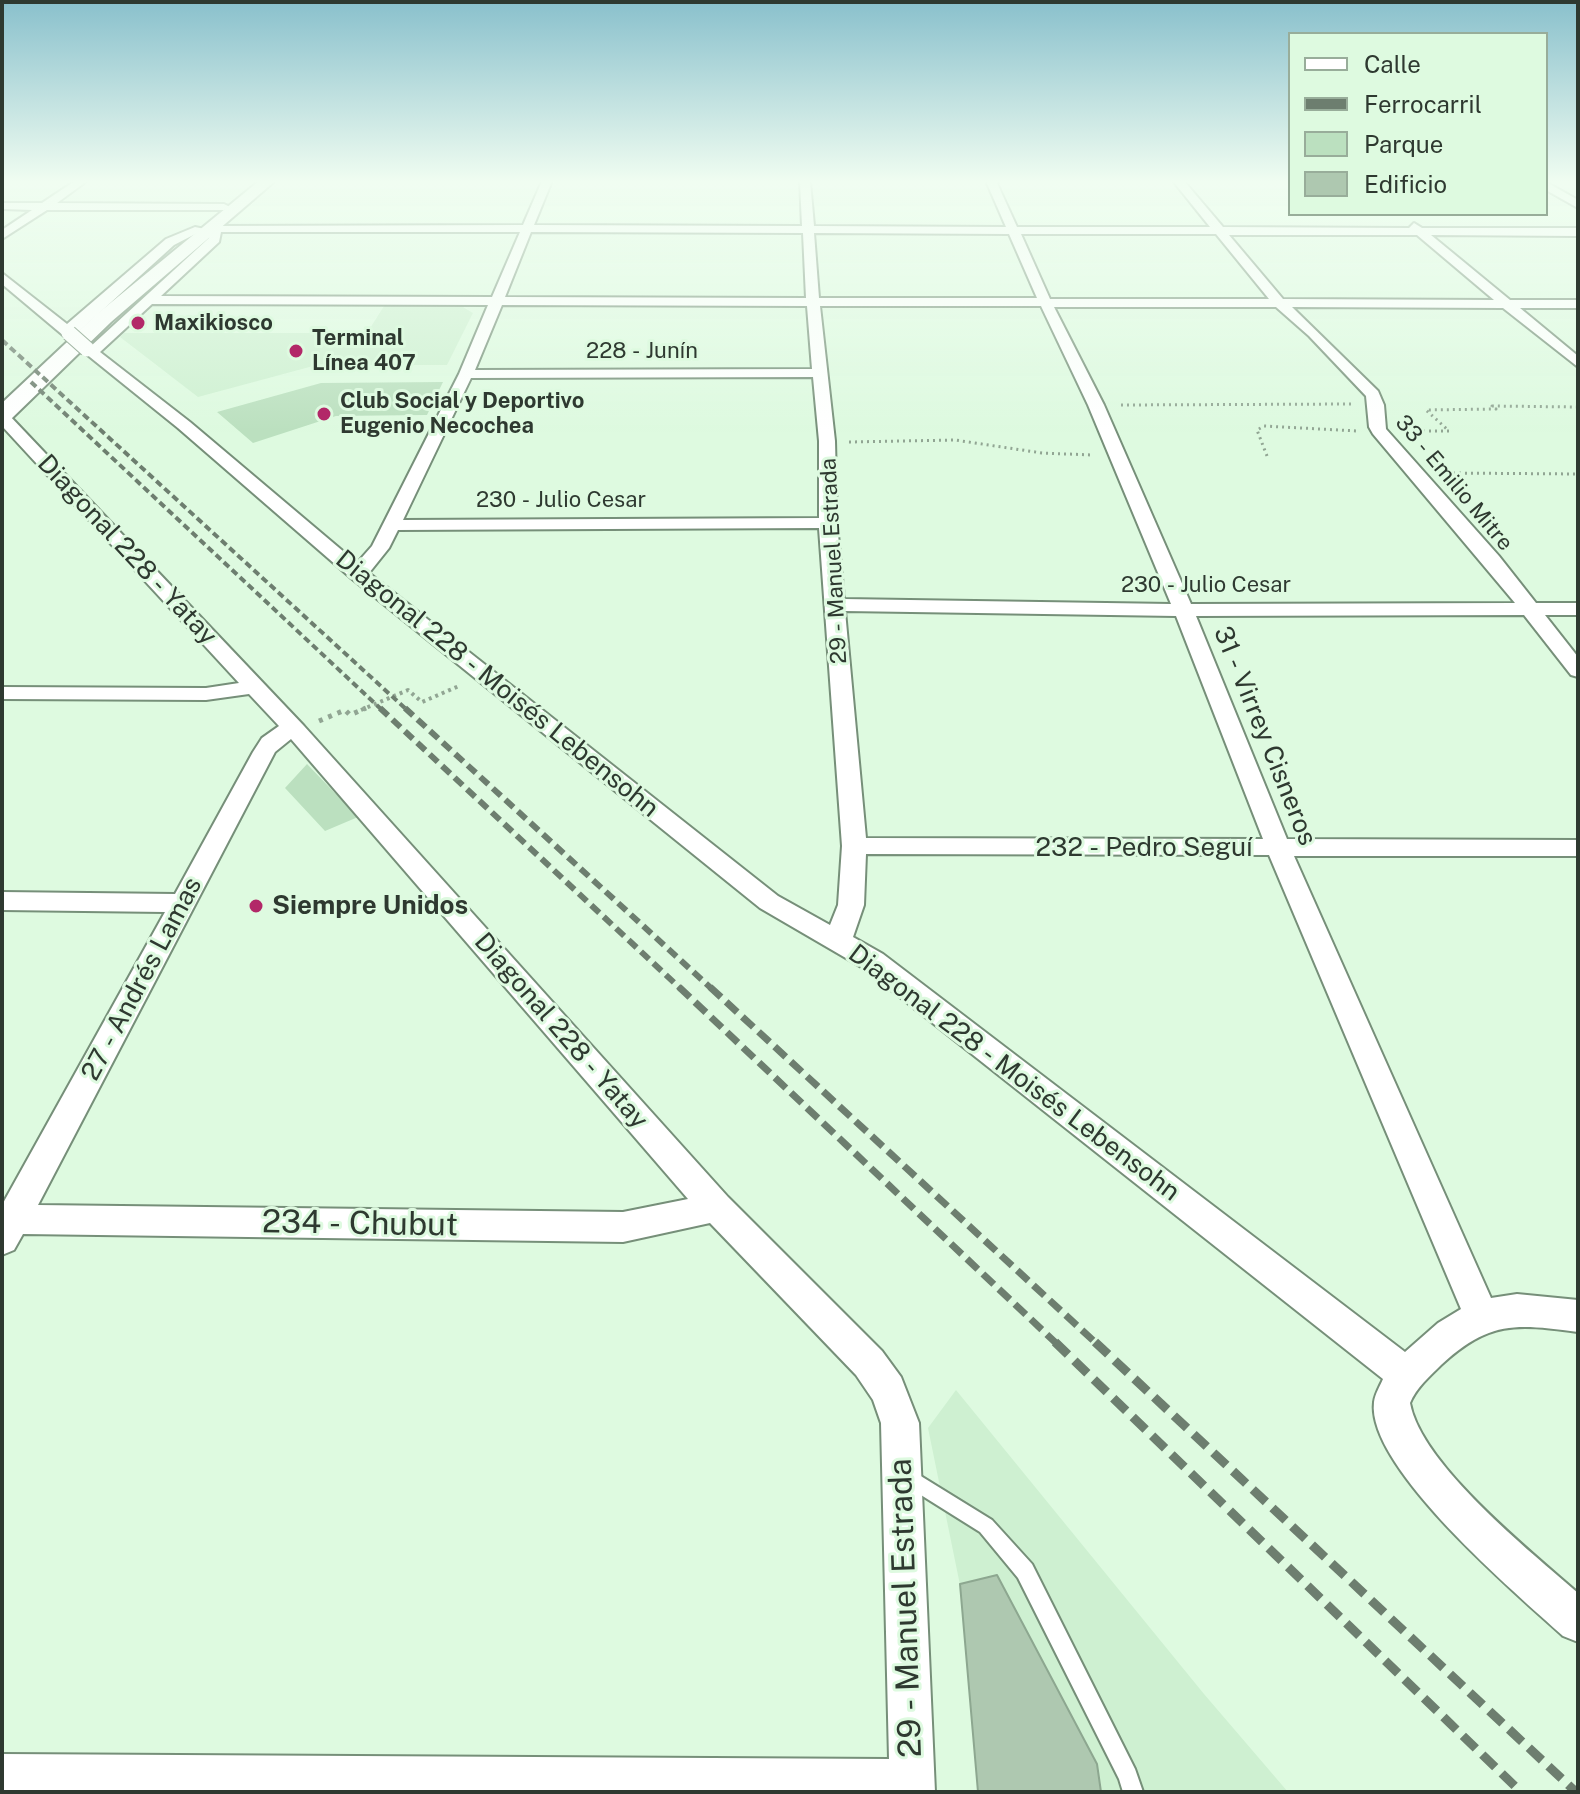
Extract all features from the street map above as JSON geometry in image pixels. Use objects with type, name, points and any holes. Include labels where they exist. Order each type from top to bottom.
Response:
[{"type":"main road","points":[[2,400],[70,338],[161,265]]},
{"type":"main road","points":[[7,425],[82,342],[103,310]]},
{"type":"street","points":[[89,351],[187,265]]},
{"type":"street","points":[[358,574],[380,548],[466,374],[513,265]]},
{"type":"street","name":"29 - Manuel Estrada","points":[[811,265],[827,441],[828,523],[854,846],[851,905],[838,940]]},
{"type":"street","name":"31 - Virrey Cisneros","points":[[1029,265],[1096,405],[1184,610],[1279,849],[1481,1315]]},
{"type":"street","name":"33 - Emilio Mitre","points":[[1247,265],[1280,304],[1314,333],[1373,394],[1379,405],[1376,426],[1379,431],[1492,560],[1578,671]]},
{"type":"street","points":[[1459,265],[1578,363]]},
{"type":"street","name":"Diagonal 228 - Moisés Lebensohn","points":[[2,277],[89,351],[184,425],[358,574],[769,902],[873,961],[1405,1374]]},
{"type":"street","points":[[149,300],[1578,304]]},
{"type":"street","points":[[42,310],[103,310]]},
{"type":"street","points":[[68,332],[103,310]]},
{"type":"street","name":"228 - Junín","points":[[466,374],[819,373]]},
{"type":"street","name":"Diagonal 228 - Yatay","points":[[7,425],[292,727],[716,1207],[869,1363],[888,1390],[900,1423]]},
{"type":"street","name":"230 - Julio Cesar","points":[[391,525],[828,523]]},
{"type":"street","name":"230 - Julio Cesar","points":[[834,605],[1184,610],[1578,609]]},
{"type":"street","points":[[2,693],[206,694],[253,687]]},
{"type":"street","name":"27 - Andrés Lamas","points":[[6,1226],[264,752],[292,727]]},
{"type":"street","name":"232 - Pedro Seguí","points":[[854,846],[1578,848]]},
{"type":"street","points":[[2,901],[183,903]]},
{"type":"street","name":"234 - Chubut","points":[[6,1226],[623,1227],[716,1207]]},
{"type":"street","points":[[1578,1316],[1515,1309],[1481,1315],[1439,1343],[1405,1374],[1392,1404],[1397,1431],[1432,1481],[1578,1621]]},
{"type":"street","name":"29 - Manuel Estrada","points":[[900,1423],[912,1787]]},
{"type":"street","points":[[2,1776],[912,1787]]},
{"type":"lane","points":[[901,1474],[986,1526],[1025,1571],[1128,1776],[1133,1792]]},
{"type":"path","points":[[1096,405],[1287,402],[1379,405]]},
{"type":"path","points":[[1267,456],[1257,430],[1264,426],[1449,431],[1426,410],[1496,409],[1492,406],[1578,407]]},
{"type":"path","points":[[827,441],[897,444],[905,440],[939,440],[1040,453],[1117,456]]},
{"type":"path","points":[[1414,472],[1578,474]]},
{"type":"path","points":[[323,719],[345,710],[350,715],[408,690],[422,702],[453,689]]},
{"type":"shaded area","name":"Terminal Línea 407","points":[[384,306],[463,307],[473,313],[447,365],[317,365],[198,397],[120,337],[124,333],[367,333]]},
{"type":"shaded area","points":[[956,1390],[1288,1792],[978,1792],[960,1585],[928,1428]]},
{"type":"green space","name":"Club Social y Deportivo Eugenio Necochea","points":[[443,382],[427,415],[336,416],[253,443],[217,412],[321,383]]},
{"type":"green space","points":[[307,764],[358,817],[325,831],[285,788]]},
{"type":"building","points":[[997,1575],[1097,1764],[1101,1792],[978,1792],[960,1584]]},
{"type":"railway","points":[[2,340],[407,710]]},
{"type":"railway","points":[[31,382],[382,710]]},
{"type":"railway","points":[[380,708],[681,989]]},
{"type":"railway","points":[[405,708],[712,989]]},
{"type":"railway","points":[[679,987],[1057,1344]]},
{"type":"railway","points":[[710,987],[1097,1344]]},
{"type":"railway","points":[[1055,1342],[1521,1792]]},
{"type":"railway","points":[[1095,1342],[1576,1792]]},
{"type":"place","name":"Maxikiosco","points":[[138,323]]},
{"type":"place","name":"Terminal Línea 407","points":[[296,351]]},
{"type":"place","name":"Club Social y Deportivo Eugenio Necochea","points":[[324,414]]},
{"type":"place","name":"Siempre Unidos","points":[[256,906]]}]
